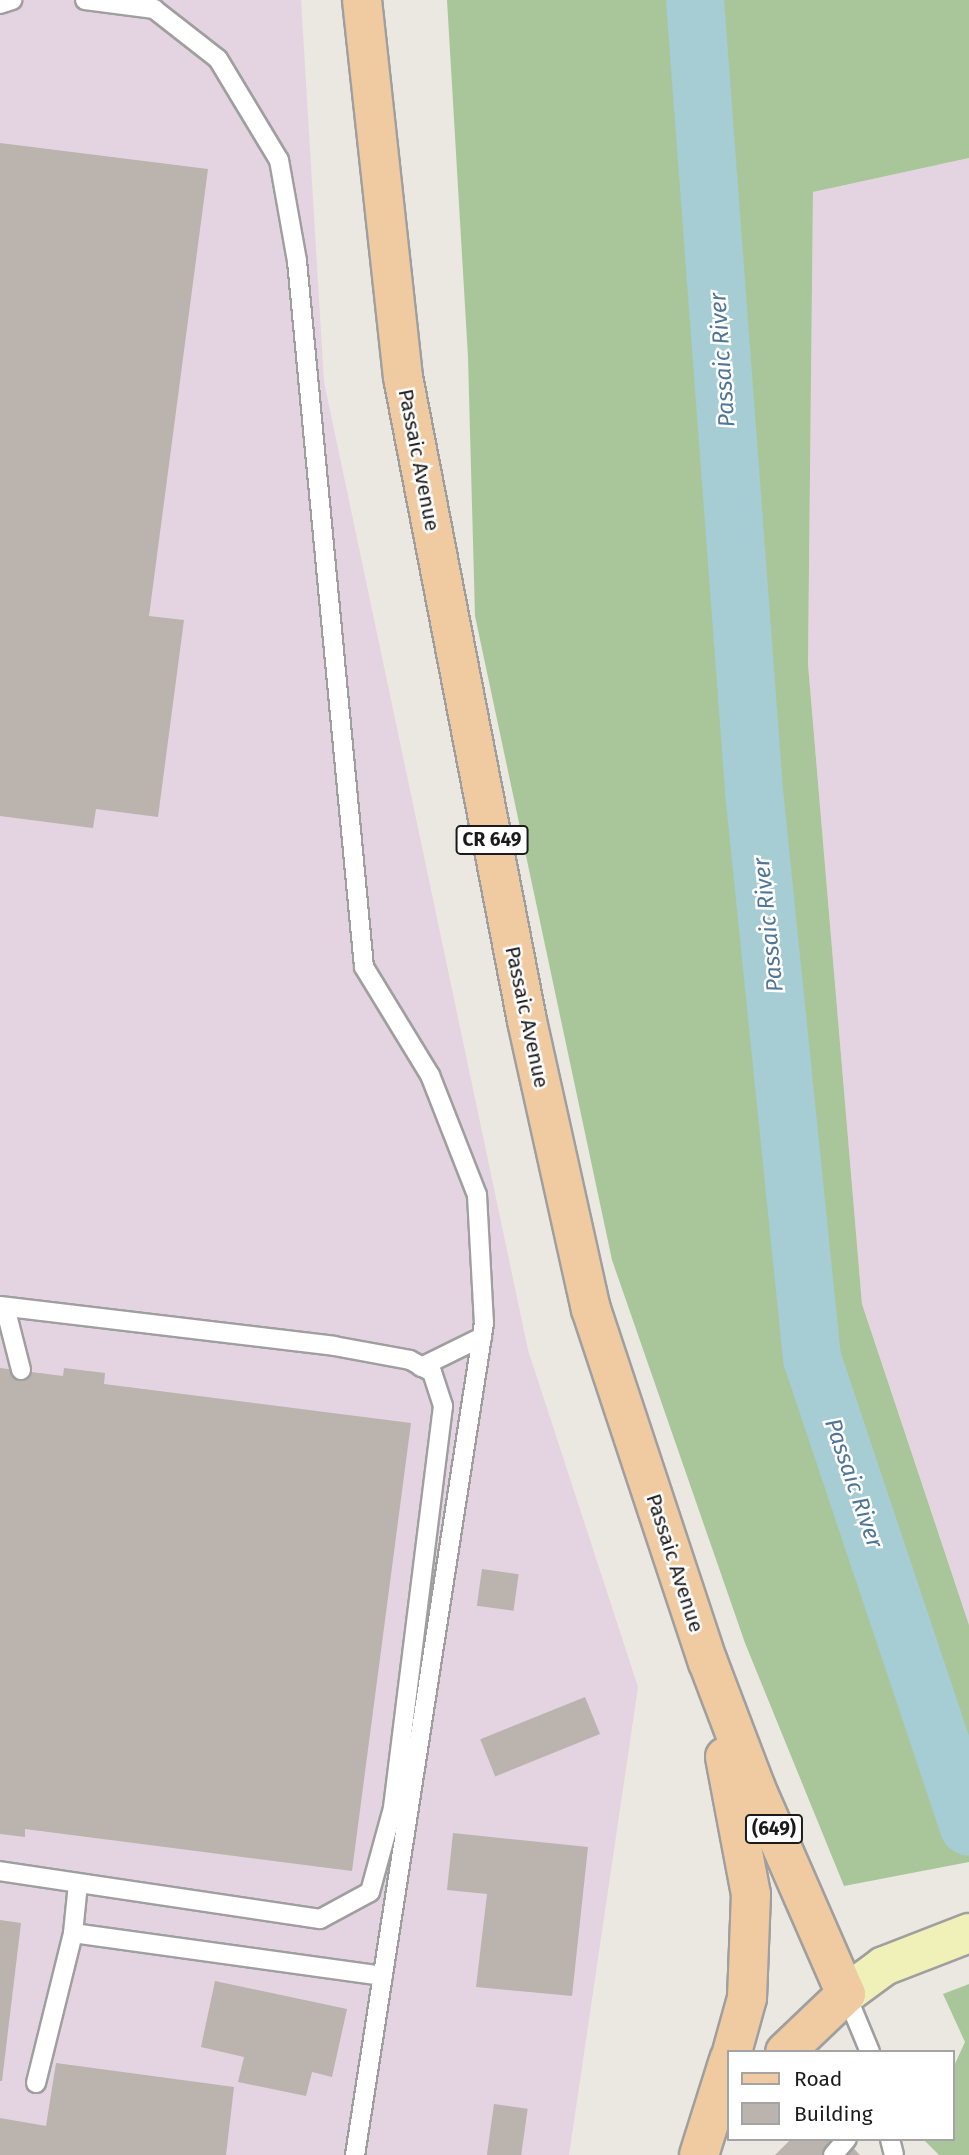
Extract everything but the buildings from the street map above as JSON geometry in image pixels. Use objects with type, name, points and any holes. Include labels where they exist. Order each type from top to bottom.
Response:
[{"type":"main road","name":"Passaic Avenue","points":[[362,0],[401,365],[527,1021],[591,1309],[708,1662],[755,1786],[846,1994]]},
{"type":"main road","points":[[708,1662],[751,1894],[747,1998],[733,2050]]},
{"type":"main road","points":[[787,2050],[846,1994],[899,1959],[969,1933]]},
{"type":"main road","points":[[699,2155],[727,2066]]},
{"type":"main road","points":[[705,2155],[727,2124]]},
{"type":"lane","points":[[0,4],[12,0]]},
{"type":"lane","points":[[85,0],[154,9],[218,59],[279,160],[298,261],[364,967],[430,1075],[477,1195],[482,1336],[355,2155]]},
{"type":"lane","points":[[0,1871],[320,1919],[370,1892],[393,1808],[443,1406],[432,1372],[334,1346],[3,1306],[21,1370]]},
{"type":"lane","points":[[421,1367],[482,1336]]},
{"type":"lane","points":[[36,2083],[73,1933],[78,1884]]},
{"type":"lane","points":[[73,1933],[383,1976]]},
{"type":"lane","points":[[846,1994],[869,2050]]},
{"type":"lane","points":[[833,2155],[846,2141]]},
{"type":"shaded area","points":[[0,0],[301,0],[324,382],[528,1350],[638,1687],[569,2155],[0,2155]]},
{"type":"shaded area","points":[[969,158],[969,1625],[862,1304],[808,664],[813,192]]},
{"type":"green space","points":[[447,0],[969,0],[969,158],[813,192],[808,664],[862,1304],[969,1625],[969,1862],[844,1886],[745,1643],[612,1260],[475,616],[468,357]]},
{"type":"green space","points":[[969,1984],[969,2155],[939,2155],[925,2141],[955,2141],[955,2064],[965,2042],[943,1994]]},
{"type":"waterway","name":"Passaic River","points":[[695,0],[754,791],[812,1358],[969,1826]]}]
